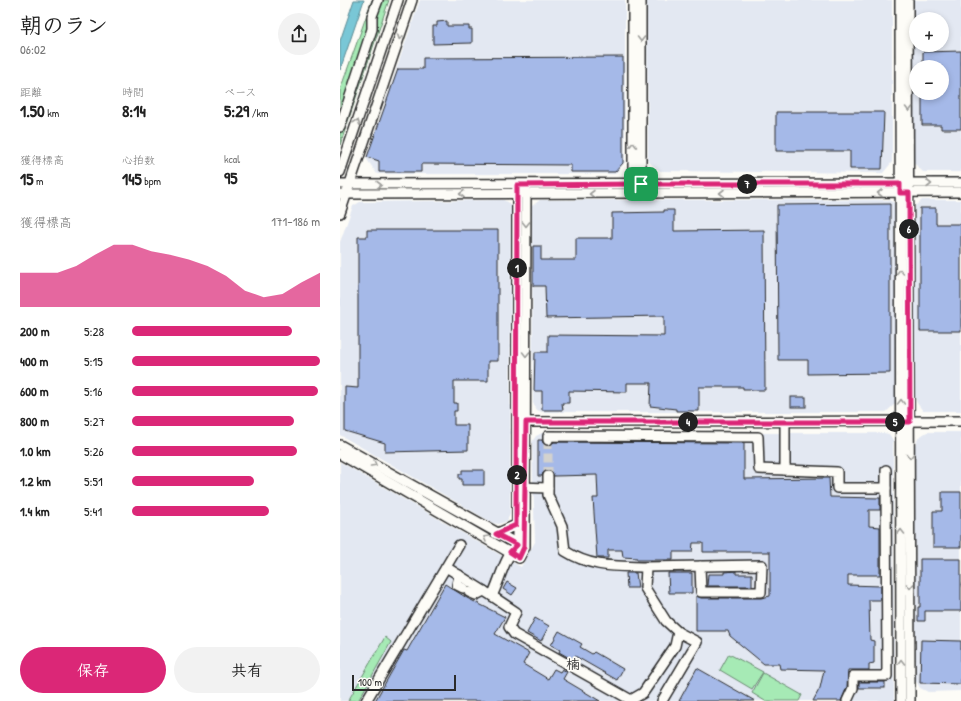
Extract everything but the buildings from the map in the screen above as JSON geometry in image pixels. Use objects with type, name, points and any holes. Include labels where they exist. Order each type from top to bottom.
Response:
[{"type":"street","points":[[340,127],[372,29],[372,16],[378,0]]},
{"type":"street","points":[[340,172],[398,0]]},
{"type":"street","points":[[340,213],[344,194],[350,184],[412,0]]},
{"type":"street","points":[[632,0],[637,184]]},
{"type":"street","points":[[637,184],[641,0]]},
{"type":"street","points":[[900,0],[905,188]]},
{"type":"street","points":[[901,701],[905,422],[905,188],[908,0]]},
{"type":"street","points":[[340,184],[521,189],[905,188],[961,184]]},
{"type":"street","points":[[344,194],[637,184],[905,188],[961,192]]},
{"type":"street","points":[[459,575],[456,585],[476,595],[488,594],[501,578],[517,548],[521,487],[522,422],[521,189]]},
{"type":"street","points":[[522,422],[961,421]]},
{"type":"street","points":[[785,422],[785,470]]},
{"type":"street","points":[[905,422],[910,701]]},
{"type":"street","points":[[548,440],[548,436],[758,437],[759,469],[836,472],[837,488],[886,488]]},
{"type":"street","points":[[340,445],[496,534],[517,548]]},
{"type":"street","points":[[340,454],[517,548]]},
{"type":"street","points":[[847,701],[853,688],[853,676],[887,676],[886,470]]},
{"type":"street","points":[[548,476],[548,496],[562,526],[565,551],[578,559],[602,566],[762,565],[761,592],[701,592],[700,566]]},
{"type":"street","points":[[521,487],[548,488]]},
{"type":"street","points":[[517,548],[516,525],[521,487]]},
{"type":"street","points":[[496,534],[516,525]]},
{"type":"street","points":[[366,701],[459,545]]},
{"type":"street","points":[[646,566],[644,588],[666,622],[678,632],[697,642],[662,701]]},
{"type":"street","points":[[446,567],[516,612],[509,627],[514,634],[632,700],[643,693],[675,646],[678,632]]},
{"type":"shaded area","points":[[420,0],[625,0],[625,162],[615,174],[377,174],[366,158]]},
{"type":"shaded area","points":[[647,0],[892,0],[892,162],[883,173],[660,171],[648,161]]},
{"type":"shaded area","points":[[913,0],[961,0],[961,172],[923,172],[913,162],[913,100],[949,100],[949,60],[913,60],[913,52],[949,52],[949,12],[913,12]]},
{"type":"shaded area","points":[[503,200],[508,202],[511,206],[510,513],[507,521],[499,524],[493,523],[340,435],[340,242],[353,206],[360,202]]},
{"type":"shaded area","points":[[540,200],[889,200],[893,202],[895,204],[895,404],[886,412],[542,412],[537,410],[533,403],[532,206]]},
{"type":"shaded area","points":[[922,200],[961,200],[961,411],[923,411],[917,403],[915,397],[915,206]]},
{"type":"shaded area","points":[[927,432],[961,432],[961,691],[928,692],[920,688],[916,681],[915,445],[919,437]]},
{"type":"shaded area","points":[[542,433],[889,434],[893,440],[894,701],[340,701],[340,462],[521,567],[535,542],[532,442],[536,436]]},
{"type":"green space","points":[[372,0],[389,0],[340,145],[340,90]]},
{"type":"green space","points":[[385,637],[391,642],[358,701],[348,701]]},
{"type":"green space","points":[[729,654],[763,672],[752,689],[720,670]]},
{"type":"green space","points":[[763,673],[802,695],[799,701],[765,701],[752,693]]},
{"type":"water","points":[[354,0],[364,0],[340,70],[340,41]]},
{"type":"tunnel","points":[[548,440],[548,476]]},
{"type":"district","name":"楠","points":[[573,663]]},
{"type":"route","points":[[641,184],[900,184],[900,193],[909,193],[910,422],[526,422],[524,547],[519,558],[510,552],[517,545],[496,534],[516,525],[517,185],[641,184]]}]
